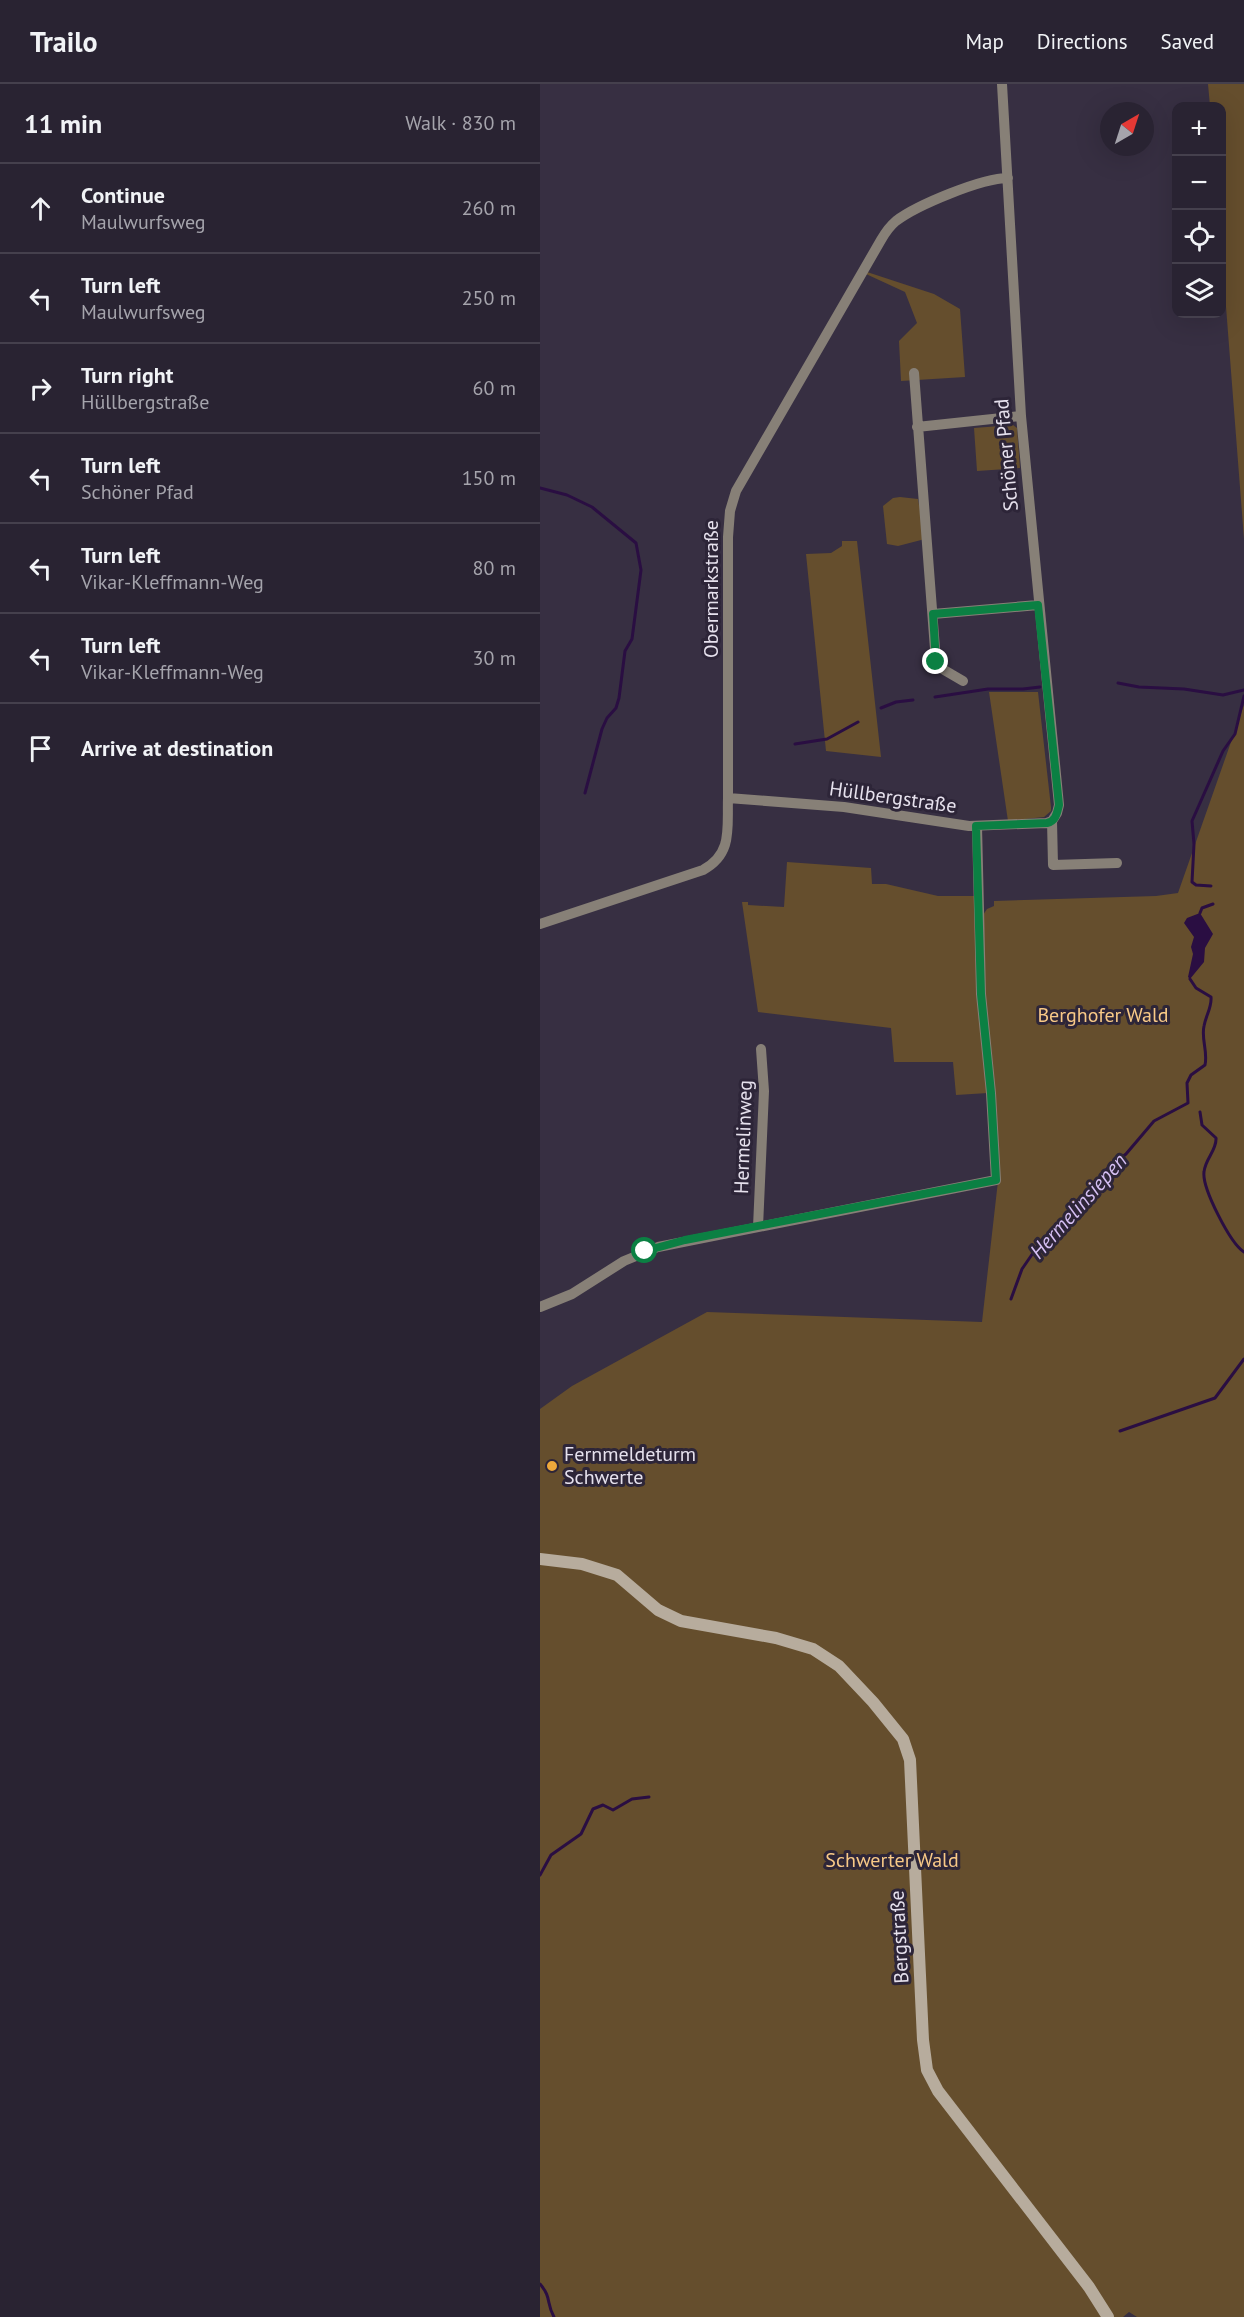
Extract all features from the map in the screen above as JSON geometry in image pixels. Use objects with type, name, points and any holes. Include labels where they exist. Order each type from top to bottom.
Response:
[{"type":"main road","name":"Bergstraße","points":[[540,1559],[582,1564],[617,1575],[658,1610],[681,1622],[776,1638],[813,1648],[831,1659],[896,1729],[906,1745],[910,1760],[923,2040],[927,2070],[943,2097],[1089,2287],[1108,2317]]},
{"type":"street","name":"Schöner Pfad","points":[[1002,84],[1021,416],[1059,805],[1052,821]]},
{"type":"street","name":"Obermarkstraße","points":[[540,924],[646,890],[710,866],[721,857],[725,848],[728,798],[728,537],[730,511],[736,491],[893,223],[952,193],[997,178],[1008,178]]},
{"type":"street","points":[[914,373],[937,665],[963,681]]},
{"type":"street","points":[[917,426],[1021,416]]},
{"type":"street","points":[[933,614],[1038,605]]},
{"type":"street","name":"Hüllbergstraße","points":[[728,798],[844,807],[976,826],[1052,821]]},
{"type":"street","points":[[1052,821],[1053,866],[1117,863]]},
{"type":"street","points":[[540,1307],[572,1294],[614,1267],[645,1251],[685,1240],[996,1180],[991,1093],[981,994],[976,826]]},
{"type":"street","name":"Hermelinweg","points":[[758,1227],[764,1091],[761,1049]]},
{"type":"green space","points":[[1208,84],[1244,84],[1244,539],[1226,307],[1226,102],[1210,102]]},
{"type":"green space","points":[[867,272],[934,294],[960,309],[965,377],[901,381],[899,341],[917,323],[905,292],[866,274]]},
{"type":"green space","points":[[1013,425],[1017,428],[1020,468],[977,471],[974,428]]},
{"type":"green space","points":[[893,498],[918,499],[919,505],[922,505],[925,539],[898,546],[887,544],[883,506]]},
{"type":"green space","points":[[842,541],[857,541],[881,757],[826,751],[806,554],[831,553],[842,546]]},
{"type":"green space","points":[[989,692],[1038,692],[1051,807],[1051,811],[1044,817],[1008,821]]},
{"type":"green space","name":"Schwerter Wald","points":[[1244,705],[1244,2317],[1137,2317],[1129,2312],[1123,2317],[540,2317],[540,1409],[572,1386],[707,1312],[982,1322],[998,1181],[984,994],[983,915],[987,909],[994,906],[994,901],[1156,896],[1178,893]]},
{"type":"green space","points":[[787,862],[871,868],[872,884],[886,884],[938,896],[975,896],[988,1093],[956,1095],[953,1062],[894,1062],[891,1028],[758,1012],[742,902],[748,902],[748,905],[784,907]]},
{"type":"shaded area","points":[[1200,913],[1213,934],[1205,948],[1204,962],[1190,979],[1188,977],[1194,937],[1184,923],[1187,918]]},
{"type":"waterway","points":[[540,488],[567,495],[592,507],[636,543],[641,570],[632,639],[625,651],[619,698],[616,708],[607,718],[602,729],[585,793]]},
{"type":"waterway","points":[[1118,683],[1223,695],[1244,690]]},
{"type":"waterway","points":[[935,697],[988,689],[1040,687]]},
{"type":"waterway","points":[[1211,886],[1196,885],[1192,882],[1194,844],[1192,821],[1223,751],[1235,734],[1244,696]]},
{"type":"waterway","points":[[881,708],[896,702],[913,700]]},
{"type":"waterway","points":[[795,744],[827,739],[858,722]]},
{"type":"waterway","points":[[1200,913],[1202,908],[1213,904]]},
{"type":"waterway","name":"Hermelinsiepen","points":[[1011,1299],[1022,1269],[1042,1240],[1062,1221],[1079,1212],[1104,1178],[1107,1169],[1126,1154],[1154,1121],[1188,1103],[1187,1083],[1191,1075],[1205,1065],[1203,1031],[1211,1001],[1211,997],[1196,988],[1190,979]]},
{"type":"waterway","points":[[1200,1112],[1202,1125],[1216,1138],[1215,1147],[1204,1172],[1207,1190],[1225,1227],[1244,1252]]},
{"type":"waterway","points":[[1120,1431],[1215,1398],[1244,1359]]},
{"type":"waterway","points":[[540,1875],[551,1855],[581,1834],[593,1809],[603,1805],[613,1810],[632,1799],[649,1797]]},
{"type":"waterway","points":[[540,2284],[546,2293],[554,2317]]},
{"type":"place","name":"Fernmeldeturm Schwerte","points":[[552,1466]]},
{"type":"route","points":[[645,1251],[685,1240],[996,1180],[991,1093],[981,994],[976,826],[1047,823],[1052,821],[1057,813],[1059,805],[1038,605],[933,614],[936,662]]},
{"type":"park label","name":"Berghofer Wald","points":[[1103,1015]]}]
